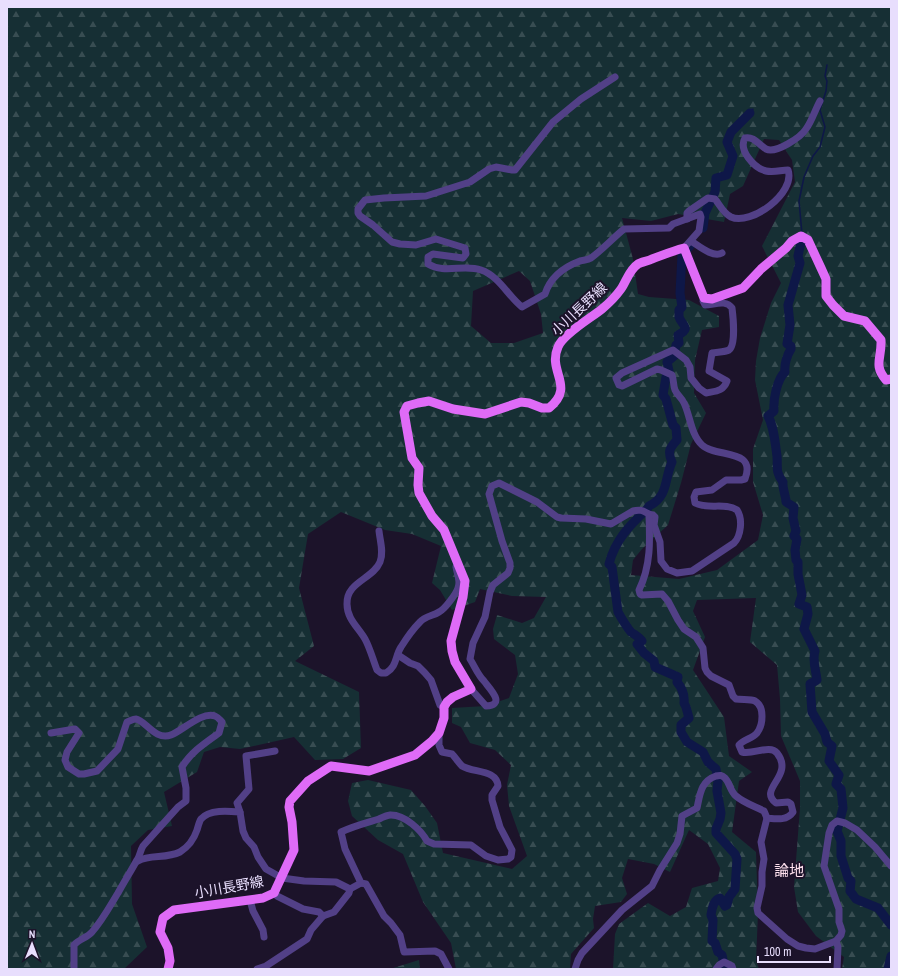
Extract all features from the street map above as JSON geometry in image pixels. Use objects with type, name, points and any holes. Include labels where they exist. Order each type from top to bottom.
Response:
[{"type":"main road","points":[[684,248],[704,298],[712,299],[743,288],[761,269],[792,241],[801,236],[808,240],[826,279],[826,296],[844,316],[865,321],[881,340],[879,365],[880,373],[886,380],[891,379]]},
{"type":"main road","name":"小川長野線","points":[[471,689],[455,662],[451,641],[460,614],[465,581],[444,530],[432,516],[419,493],[419,468],[412,458],[404,412],[407,406],[429,401],[453,409],[485,414],[521,402],[529,403],[542,408],[549,408],[561,395],[561,384],[555,360],[558,346],[569,334],[602,310],[620,290],[637,264],[684,248]]},
{"type":"main road","points":[[439,733],[444,718],[444,707],[447,702],[453,697],[471,689]]},
{"type":"main road","name":"小川長野線","points":[[168,969],[170,961],[168,948],[160,932],[163,918],[174,910],[208,907],[263,898],[274,893],[294,850],[289,806],[290,801],[308,781],[322,770],[331,766],[369,771],[388,765],[415,755],[439,733]]},
{"type":"street","points":[[615,77],[581,98],[553,122],[515,170],[496,167],[489,169],[470,182],[426,196],[365,200],[358,209],[358,213],[392,242],[400,244],[416,244],[436,239],[466,248],[466,254],[463,258],[433,254],[428,257],[428,264],[433,267],[456,269],[474,268],[487,273],[495,278],[522,307],[545,294],[547,286],[560,272],[582,260],[590,259],[624,229],[669,228],[673,224],[700,214],[699,231],[684,248]]},
{"type":"street","points":[[687,219],[687,213],[708,198],[715,199],[728,216],[742,219],[762,211],[777,199],[787,185],[790,176],[788,170],[772,171],[762,169],[748,156],[743,145],[743,141],[745,138],[750,137],[770,150],[775,150],[786,145],[806,130],[820,101]]},
{"type":"street","points":[[691,241],[714,254],[720,255],[722,253]]},
{"type":"street","points":[[471,689],[486,706],[491,706],[494,702],[494,693],[484,681],[470,659],[474,643],[485,617],[490,592],[493,586],[508,574],[510,568],[510,563],[490,498],[490,490],[492,486],[499,483],[540,504],[557,517],[561,518],[586,519],[611,524],[633,510],[641,509],[655,517],[654,525],[660,542],[661,561],[667,569],[677,573],[692,571],[734,544],[740,535],[740,521],[737,510],[732,507],[706,507],[698,505],[695,503],[694,497],[696,492],[712,490],[726,480],[745,479],[745,461],[743,458],[706,449],[699,442],[684,402],[675,391],[672,375],[657,369],[622,386],[616,378],[622,373],[673,350],[686,360],[690,367],[691,378],[699,388],[706,393],[721,390],[725,386],[726,381],[709,371],[712,353],[726,351],[730,348],[734,330],[732,308],[727,304],[717,303],[705,305],[703,301],[704,298]]},
{"type":"street","points":[[649,514],[650,547],[644,578],[639,590],[640,594],[662,594],[668,601],[684,629],[696,637],[703,648],[705,668],[709,675],[729,685],[733,696],[736,699],[754,700],[761,708],[762,722],[758,732],[753,737],[742,741],[739,745],[740,749],[742,752],[747,754],[770,749],[775,751],[781,758],[782,772],[771,790],[770,798],[776,803],[788,802],[793,809],[793,812],[787,817],[780,819],[767,818]]},
{"type":"street","points":[[379,532],[381,545],[380,561],[373,570],[352,588],[348,595],[347,603],[351,620],[365,639],[377,670],[381,673],[386,673],[394,667],[400,648],[420,622],[426,617],[439,612],[455,594],[459,587],[456,567],[458,563]]},
{"type":"street","points":[[398,655],[410,664],[418,666],[426,673],[431,680],[440,705],[444,707]]},
{"type":"street","points":[[51,733],[75,729],[79,733],[67,752],[65,760],[68,767],[79,774],[84,774],[97,771],[118,749],[127,722],[132,720],[139,720],[152,731],[163,736],[170,736],[204,717],[211,715],[222,722],[219,732],[202,744],[185,761],[182,767],[186,788],[186,801],[178,807],[141,850],[141,855],[137,862],[96,927],[89,935],[74,944],[74,969]]},
{"type":"street","points":[[361,883],[345,848],[341,832],[391,815],[404,819],[413,824],[424,834],[427,841],[434,844],[471,845],[486,856],[498,860],[508,859],[511,857],[512,850],[500,827],[492,800],[492,795],[498,786],[496,778],[491,774],[477,772],[463,766],[452,754],[442,752],[439,745],[439,733]]},
{"type":"street","points":[[275,751],[246,756],[249,790],[237,803],[243,831],[266,869],[282,878],[304,881],[336,882],[350,889]]},
{"type":"street","points":[[575,969],[582,953],[622,910],[652,886],[660,870],[677,844],[682,816],[697,808],[702,785],[717,775],[723,776],[726,779],[730,790],[744,803],[764,811],[767,818],[761,842],[764,859],[762,886],[757,908],[758,913],[787,939],[798,946],[815,949],[836,941],[841,935],[842,931],[839,922],[840,909],[824,866],[826,846],[832,825],[837,821],[841,821],[857,830],[875,847],[891,866]]},
{"type":"street","points":[[137,862],[144,857],[166,856],[183,850],[194,838],[201,818],[208,814],[220,811],[240,812]]},
{"type":"street","points":[[257,969],[266,966],[307,939],[311,930],[323,916],[334,912],[349,893],[350,889],[361,883],[366,884],[384,916],[400,935],[404,952],[435,951],[441,954],[449,969]]},
{"type":"street","points":[[274,893],[303,909],[319,912],[323,916]]},
{"type":"street","points":[[250,900],[252,911],[263,930],[264,937]]},
{"type":"street","points":[[836,941],[838,947],[837,969]]},
{"type":"street","points":[[716,969],[721,963],[724,962],[732,966],[732,969]]},
{"type":"green space","points":[[7,7],[891,7],[891,969],[842,969],[844,957],[816,936],[798,912],[794,887],[800,808],[800,781],[781,736],[777,665],[750,642],[756,598],[697,600],[693,611],[705,637],[693,670],[724,717],[729,756],[752,772],[739,781],[732,832],[756,852],[758,913],[756,961],[759,969],[613,969],[615,934],[619,924],[648,903],[670,916],[686,907],[692,888],[718,881],[720,868],[708,844],[689,830],[670,872],[654,864],[628,859],[622,878],[627,894],[621,902],[595,906],[593,919],[594,928],[571,954],[570,969],[456,969],[451,943],[423,902],[403,854],[378,840],[352,816],[348,801],[352,783],[368,780],[411,790],[437,823],[443,853],[512,869],[527,856],[509,806],[507,785],[511,765],[495,750],[470,743],[461,727],[452,723],[452,708],[486,706],[509,698],[518,674],[515,655],[494,639],[493,629],[497,615],[522,623],[534,618],[546,597],[512,596],[480,589],[475,602],[452,610],[440,590],[432,583],[441,546],[412,534],[385,530],[341,512],[308,534],[299,588],[314,646],[295,661],[359,692],[361,748],[343,759],[315,760],[294,737],[240,749],[220,747],[204,752],[197,772],[164,792],[172,826],[148,830],[131,846],[132,904],[147,947],[124,969],[7,969]],"holes":[[[764,139],[779,140],[792,160],[795,182],[762,246],[781,283],[771,303],[760,338],[756,361],[755,380],[763,420],[753,449],[753,482],[763,515],[758,540],[717,570],[679,579],[631,575],[633,560],[642,549],[668,525],[691,444],[706,413],[694,393],[695,360],[702,330],[719,327],[719,316],[689,300],[649,297],[638,294],[633,259],[622,218],[651,221],[678,214],[724,222],[730,194],[743,186]],[[519,271],[530,281],[541,314],[543,333],[514,343],[491,343],[471,326],[473,291]]]},
{"type":"green space","points":[[419,960],[420,969],[390,969]]},
{"type":"waterway","points":[[802,234],[799,201],[804,177],[813,156],[820,147],[825,127],[820,110],[826,91],[827,81],[825,76],[827,65]]},
{"type":"waterway","points":[[750,113],[753,109]]},
{"type":"waterway","points":[[703,228],[705,213],[715,192],[716,178],[727,175],[733,156],[727,142],[731,132],[750,113]]},
{"type":"waterway","points":[[801,242],[798,256],[800,263],[788,305],[790,325],[787,344],[791,346],[791,349],[786,360],[785,372],[782,375],[776,390],[774,411],[768,416],[775,440],[777,469],[783,482],[786,502],[794,507],[793,518],[796,531],[794,536],[797,539],[795,550],[802,595],[799,604],[807,607],[808,614],[804,629],[815,651],[814,662],[817,680],[810,684],[812,712],[825,734],[827,742],[832,746],[829,761],[839,775],[836,784],[841,789],[843,808],[837,831],[841,841],[841,856],[848,878],[851,881],[850,891],[856,899],[878,908],[891,925]]},
{"type":"waterway","points":[[690,246],[682,255],[680,293],[682,307],[679,310],[679,317],[685,329],[678,335],[679,343],[676,345],[674,356],[667,362],[669,371],[666,377],[663,395],[666,399],[673,425],[676,428],[677,440],[670,452],[672,462],[665,487],[660,497],[649,506],[619,540],[609,564],[612,567],[618,612],[631,632],[642,641],[637,644],[644,653],[654,661],[655,667],[678,677],[677,682],[683,692],[684,703],[689,718],[681,725],[681,732],[687,742],[703,752],[708,762],[716,769],[718,781],[717,791],[721,813],[716,833],[735,854],[737,859],[735,889],[729,897],[727,905],[725,906],[720,898],[716,901],[713,905],[711,915],[713,920],[712,941],[715,943],[718,952],[722,955],[725,969]]},
{"type":"waterway","points":[[888,969],[891,956]]},
{"type":"district","name":"論地","points":[[789,871]]}]
